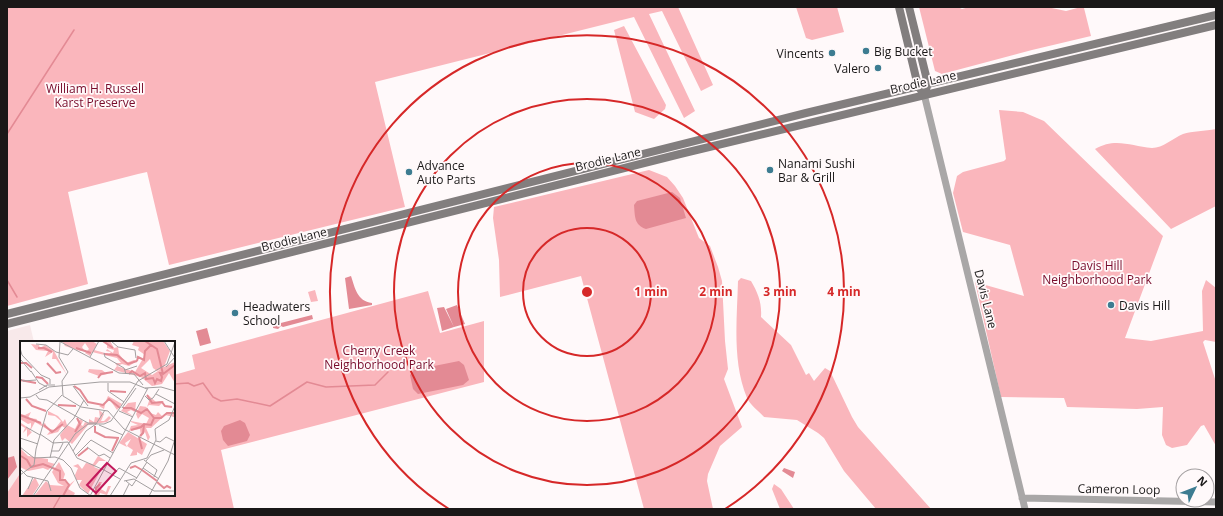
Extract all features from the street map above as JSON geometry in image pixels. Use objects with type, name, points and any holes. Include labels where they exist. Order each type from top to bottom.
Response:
[{"type":"main road","name":"Davis Lane","points":[[900,7],[918,86],[924,94]]},
{"type":"main road","points":[[908,7],[928,84],[924,94]]},
{"type":"main road","name":"Brodie Lane","points":[[7,314],[738,130],[1216,16]]},
{"type":"main road","name":"Brodie Lane","points":[[7,324],[740,139],[1216,25]]},
{"type":"main road","points":[[1104,42],[1106,51]]},
{"type":"main road","points":[[738,130],[740,139]]},
{"type":"main road","points":[[250,253],[251,262]]},
{"type":"main road","points":[[109,288],[112,297]]},
{"type":"street","name":"Davis Lane","points":[[924,94],[1024,509]]},
{"type":"street","name":"Cameron Loop","points":[[1022,498],[1216,502]]},
{"type":"shaded area","points":[[672,192],[680,198],[686,218],[646,229],[637,223],[634,205],[637,201]]},
{"type":"shaded area","points":[[351,276],[357,293],[363,300],[372,303],[372,305],[349,309],[345,278]]},
{"type":"shaded area","points":[[457,305],[465,324],[454,327],[446,309]]},
{"type":"shaded area","points":[[444,307],[454,327],[442,331],[437,308]]},
{"type":"shaded area","points":[[312,315],[313,319],[283,327],[281,326],[278,329],[273,328],[273,325]]},
{"type":"shaded area","points":[[30,325],[34,341],[20,341],[20,474],[7,493],[7,331]]},
{"type":"shaded area","points":[[207,328],[211,343],[200,346],[196,331]]},
{"type":"shaded area","points":[[459,361],[464,365],[469,380],[463,385],[418,394],[413,389],[410,375],[414,370]]},
{"type":"shaded area","points":[[240,420],[245,423],[250,435],[247,441],[228,446],[223,440],[221,431],[224,426]]},
{"type":"shaded area","points":[[14,456],[17,467],[7,480],[7,458]]},
{"type":"shaded area","points":[[784,468],[795,472],[793,478],[782,471]]},
{"type":"green space","name":"William H. Russell Karst Preserve","points":[[7,7],[678,7],[713,85],[701,91],[662,11],[649,14],[695,111],[684,118],[634,17],[375,82],[405,207],[169,265],[147,172],[138,174],[68,192],[88,284],[7,306]]},
{"type":"green space","points":[[796,7],[837,7],[844,32],[812,40],[806,38]]},
{"type":"green space","points":[[919,7],[958,7],[962,9],[969,7],[1047,7],[1066,11],[1081,7],[1084,8],[1091,36],[942,74],[935,71]]},
{"type":"green space","points":[[624,26],[666,105],[665,109],[654,119],[635,112],[614,30]]},
{"type":"green space","name":"Davis Hill Neighborhood Park","points":[[999,110],[1023,112],[1044,121],[1163,236],[1125,338],[1151,341],[1203,331],[1202,291],[1206,280],[1216,288],[1216,342],[1205,340],[1203,342],[1216,382],[1216,446],[1204,425],[1201,426],[1187,445],[1172,448],[1166,445],[1162,435],[1163,407],[1137,409],[1067,407],[1064,398],[1001,397],[975,282],[1024,296],[1010,245],[963,232],[953,193],[957,176],[963,172],[1004,161],[1006,159]]},
{"type":"green space","points":[[1216,129],[1216,206],[1171,229],[1095,149],[1102,145],[1116,143],[1156,148],[1183,134]]},
{"type":"green space","points":[[649,170],[667,177],[683,198],[699,238],[710,246],[722,281],[728,369],[724,379],[742,427],[720,446],[708,474],[707,481],[713,509],[644,509],[581,276],[500,297],[499,260],[493,218],[494,207]]},
{"type":"green space","points":[[741,278],[751,281],[759,298],[761,317],[791,345],[806,375],[809,373],[814,381],[825,368],[830,371],[858,427],[931,509],[876,509],[844,471],[824,438],[797,420],[764,417],[750,403],[742,384],[737,355],[736,325],[738,281]]},
{"type":"green space","points":[[315,290],[318,301],[311,302],[308,292]]},
{"type":"green space","name":"Cherry Creek Neighborhood Park","points":[[428,291],[440,333],[484,321],[484,382],[221,450],[234,509],[7,509],[7,493],[20,474],[20,496],[175,496],[175,375],[195,369],[192,355]]},
{"type":"green space","points":[[774,484],[781,489],[794,509],[780,509],[772,489]]},
{"type":"waterway","points":[[7,134],[74,30]]},
{"type":"waterway","points":[[7,280],[17,297]]},
{"type":"waterway","points":[[175,384],[188,383],[194,386],[203,383],[213,397],[221,401],[237,399],[270,406],[307,382],[326,387],[375,385],[388,372]]},
{"type":"waterway","points":[[53,509],[60,496]]},
{"type":"place","name":"Big Bucket","points":[[866,51]]},
{"type":"place","name":"Vincents","points":[[832,53]]},
{"type":"place","name":"Valero","points":[[878,68]]},
{"type":"place","name":"Nanami Sushi Bar & Grill","points":[[770,170]]},
{"type":"place","name":"Advance Auto Parts","points":[[409,172]]},
{"type":"place","name":"Davis Hill","points":[[1111,305]]},
{"type":"place","name":"Headwaters School","points":[[235,313]]}]
